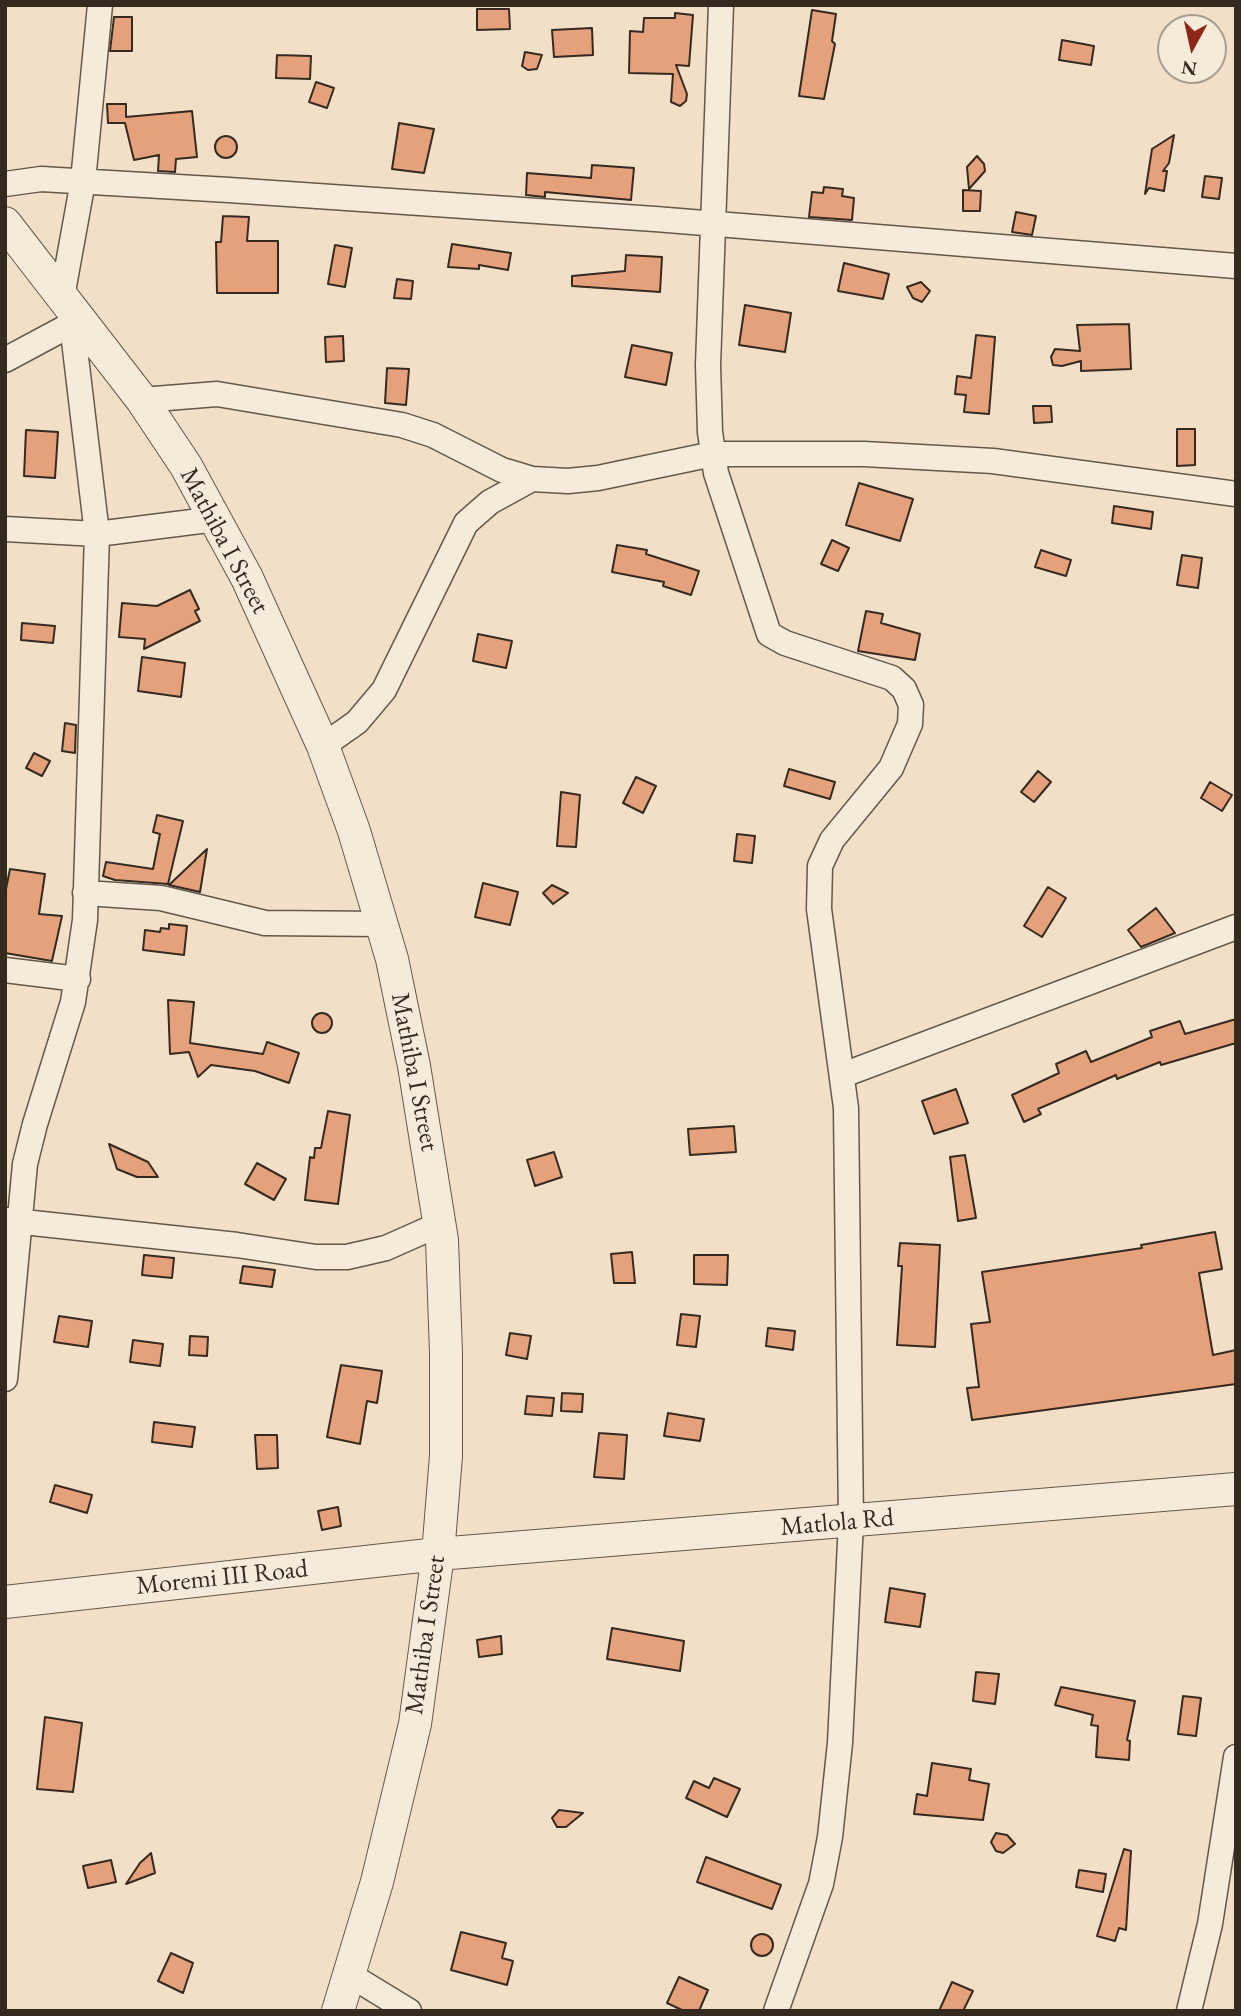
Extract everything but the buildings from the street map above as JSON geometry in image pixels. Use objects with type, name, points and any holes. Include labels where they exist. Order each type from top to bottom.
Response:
[{"type":"street","points":[[5,1379],[13,1314],[11,1221],[34,1124],[78,979],[85,893],[97,534],[68,309],[100,5]]},
{"type":"street","points":[[721,5],[708,390],[713,454],[769,634],[785,643],[892,678],[904,689],[911,705],[909,724],[891,768],[832,840],[820,866],[819,909],[843,1075],[851,1522],[840,1743],[830,1838],[821,1884],[776,2011]]},
{"type":"street","points":[[5,184],[41,179],[83,181],[714,224],[1236,266]]},
{"type":"street","name":"Mathiba I Street","points":[[5,223],[68,309],[142,400],[216,519],[247,578],[323,746],[354,831],[383,924],[414,1066],[440,1223],[446,1366],[446,1456],[438,1554],[415,1724],[387,1842],[338,2011]]},
{"type":"street","points":[[5,360],[68,309]]},
{"type":"street","points":[[142,400],[217,394],[389,423],[433,435],[502,470],[532,479],[568,481],[598,478],[713,454],[864,454],[993,461],[1236,494]]},
{"type":"street","points":[[323,746],[357,722],[384,690],[466,523],[490,502],[532,479]]},
{"type":"street","points":[[5,529],[97,534],[216,519]]},
{"type":"street","points":[[85,893],[161,898],[265,923],[294,926],[383,924]]},
{"type":"street","points":[[843,1075],[1236,927]]},
{"type":"street","points":[[5,970],[78,979]]},
{"type":"street","points":[[11,1221],[237,1245],[316,1257],[347,1257],[386,1248],[440,1223]]},
{"type":"street","name":"Matlola Rd","points":[[438,1554],[1236,1489]]},
{"type":"street","name":"Moremi III Road","points":[[5,1602],[438,1554]]},
{"type":"street","points":[[1189,2011],[1210,1924],[1236,1757]]},
{"type":"street","points":[[350,1975],[409,2011]]}]
